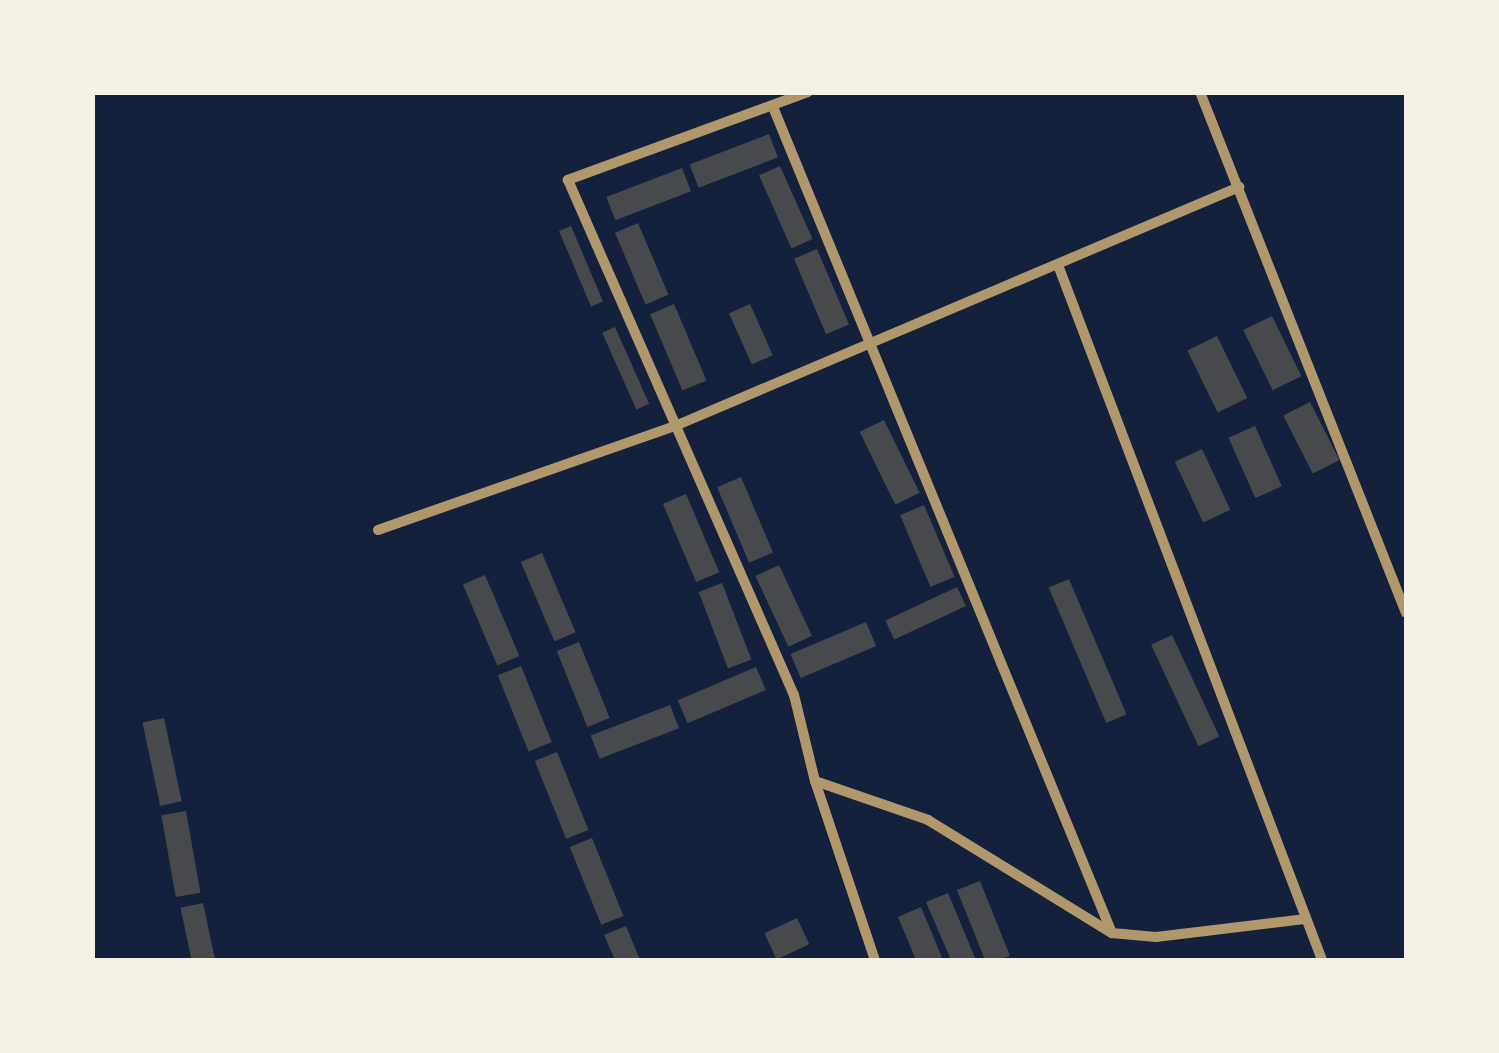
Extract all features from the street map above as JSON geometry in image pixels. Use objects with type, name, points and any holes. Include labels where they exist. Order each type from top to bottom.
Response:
[{"type":"street","points":[[808,92],[568,180],[794,695],[815,781],[875,960]]},
{"type":"street","points":[[1200,92],[1406,613]]},
{"type":"street","points":[[773,107],[1112,933]]},
{"type":"street","points":[[378,530],[676,426],[1240,187]]},
{"type":"street","points":[[1058,266],[1322,960]]},
{"type":"street","points":[[815,781],[928,820],[1112,933],[1304,919]]},
{"type":"building","points":[[769,134],[778,157],[699,188],[690,164]]},
{"type":"building","points":[[780,166],[813,239],[792,248],[759,175]]},
{"type":"building","points":[[682,168],[691,191],[615,220],[606,197]]},
{"type":"building","points":[[638,223],[668,295],[645,305],[615,233]]},
{"type":"building","points":[[571,226],[603,301],[591,307],[559,231]]},
{"type":"building","points":[[817,249],[849,324],[826,334],[794,259]]},
{"type":"building","points":[[674,304],[706,380],[682,391],[650,314]]},
{"type":"building","points":[[750,304],[773,355],[752,365],[729,313]]},
{"type":"building","points":[[1272,316],[1301,376],[1273,390],[1243,330]]},
{"type":"building","points":[[615,327],[649,404],[636,409],[602,333]]},
{"type":"building","points":[[1217,336],[1247,398],[1218,412],[1187,350]]},
{"type":"building","points":[[1310,402],[1340,460],[1313,474],[1283,416]]},
{"type":"building","points":[[884,420],[920,493],[895,505],[860,432]]},
{"type":"building","points":[[1255,426],[1282,486],[1255,498],[1229,438]]},
{"type":"building","points":[[1202,449],[1230,510],[1203,522],[1175,462]]},
{"type":"building","points":[[741,477],[773,552],[749,563],[717,487]]},
{"type":"building","points":[[686,494],[719,572],[696,582],[663,504]]},
{"type":"building","points":[[924,505],[954,577],[931,587],[900,515]]},
{"type":"building","points":[[542,553],[576,632],[554,641],[521,562]]},
{"type":"building","points":[[779,565],[812,636],[788,647],[755,576]]},
{"type":"building","points":[[485,575],[519,656],[497,665],[463,584]]},
{"type":"building","points":[[1069,579],[1126,714],[1106,723],[1049,588]]},
{"type":"building","points":[[722,583],[751,660],[728,669],[699,592]]},
{"type":"building","points":[[957,587],[966,606],[894,639],[885,620]]},
{"type":"building","points":[[866,622],[876,646],[801,678],[791,654]]},
{"type":"building","points":[[1172,635],[1219,737],[1198,746],[1151,645]]},
{"type":"building","points":[[579,642],[610,718],[587,727],[557,651]]},
{"type":"building","points":[[521,666],[552,742],[529,751],[498,675]]},
{"type":"building","points":[[756,667],[766,690],[688,723],[678,700]]},
{"type":"building","points":[[670,705],[679,728],[600,759],[591,735]]},
{"type":"building","points":[[164,718],[182,801],[160,806],[142,723]]},
{"type":"building","points":[[557,752],[588,830],[566,839],[535,761]]},
{"type":"building","points":[[186,811],[200,893],[176,897],[161,815]]},
{"type":"building","points":[[592,838],[623,916],[601,925],[570,847]]},
{"type":"building","points":[[980,881],[1010,956],[999,960],[985,960],[957,890]]},
{"type":"building","points":[[948,893],[976,960],[951,960],[926,902]]},
{"type":"building","points":[[203,903],[215,960],[192,960],[181,908]]},
{"type":"building","points":[[921,907],[943,960],[916,960],[898,917]]},
{"type":"building","points":[[797,918],[809,944],[777,959],[764,933]]},
{"type":"building","points":[[626,926],[640,960],[615,960],[604,935]]}]
